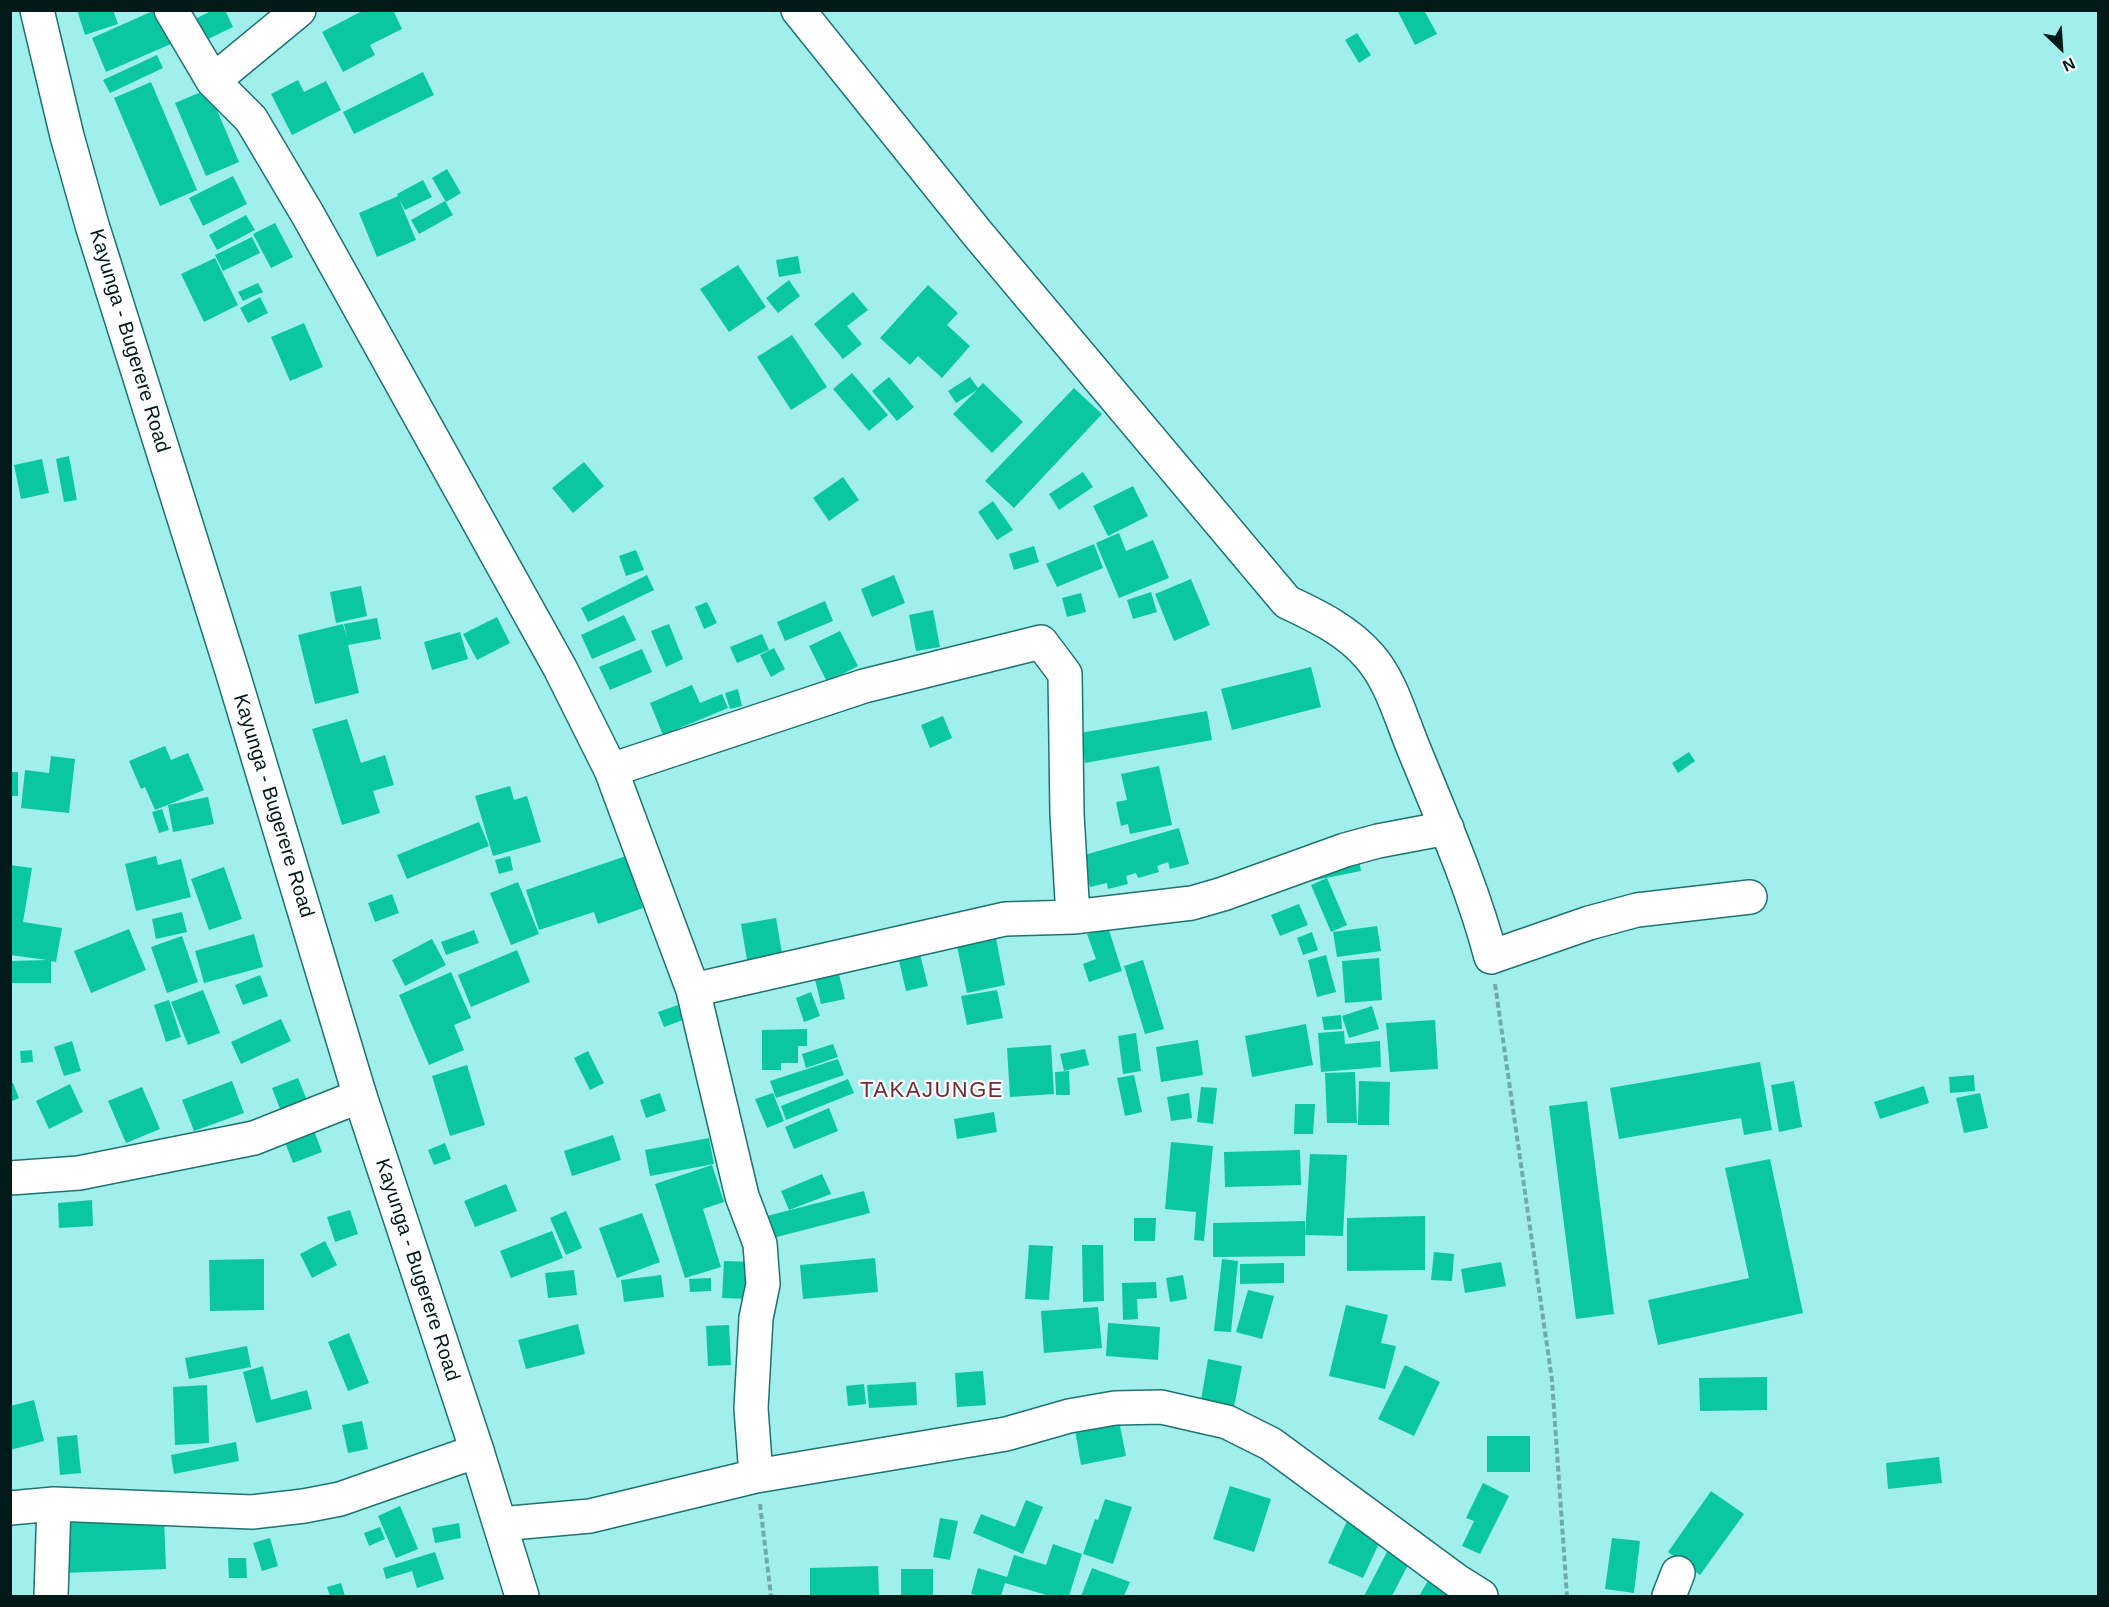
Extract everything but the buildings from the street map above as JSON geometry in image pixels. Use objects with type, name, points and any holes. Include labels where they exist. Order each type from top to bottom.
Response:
[{"type":"street","name":"Kayunga - Bugerere Road","points":[[37,10],[67,136],[92,225],[233,674],[360,1096],[477,1451],[522,1596]]},
{"type":"street","points":[[171,10],[213,81],[251,119],[308,215],[560,668],[611,770],[693,990],[742,1196],[760,1244],[763,1284],[756,1318],[751,1408],[756,1476]]},
{"type":"street","points":[[213,81],[299,10]]},
{"type":"street","points":[[798,10],[976,233],[1287,602],[1323,619],[1346,634],[1371,657],[1388,686],[1447,828],[1481,918],[1491,957],[1589,923],[1637,910],[1750,897]]},
{"type":"street","points":[[611,770],[864,686],[1041,642],[1065,674],[1073,917]]},
{"type":"street","points":[[693,990],[1005,919],[1073,917],[1192,903],[1367,844],[1447,828]]},
{"type":"street","points":[[10,1178],[79,1173],[254,1138],[360,1096]]},
{"type":"street","points":[[500,1524],[590,1516],[756,1476],[1006,1434],[1069,1416],[1115,1408],[1161,1407],[1227,1422],[1271,1444],[1457,1581],[1481,1596]]},
{"type":"street","points":[[10,1508],[54,1504],[252,1512],[304,1506],[340,1499],[477,1451]]},
{"type":"street","points":[[51,1596],[54,1504]]},
{"type":"path","points":[[1491,957],[1552,1380],[1566,1596]]},
{"type":"path","points":[[756,1476],[771,1596]]},
{"type":"district","name":"TAKAJUNGE","points":[[932,1091]]}]
